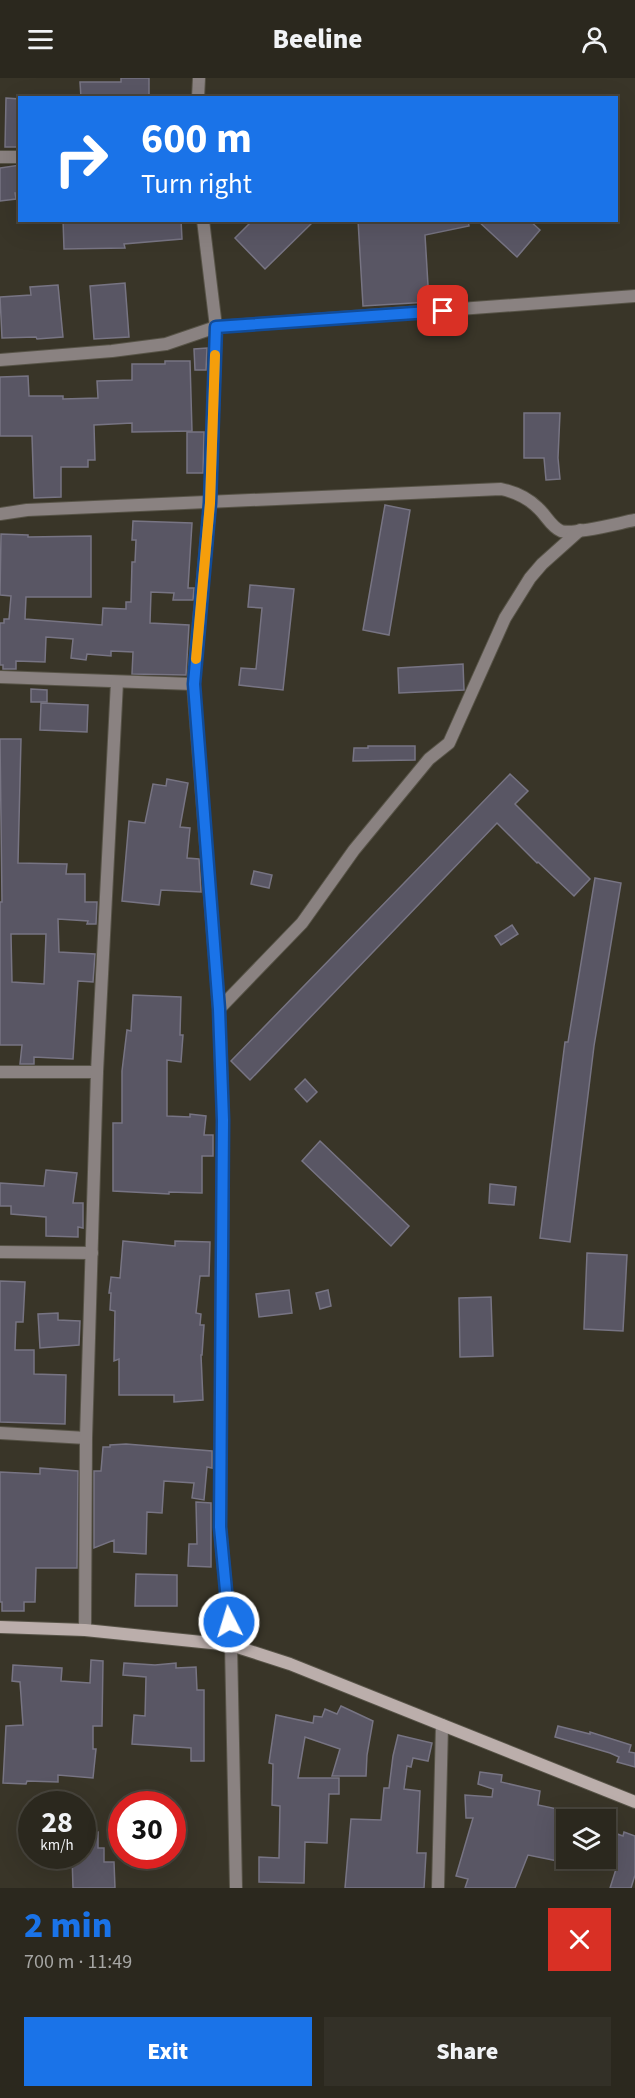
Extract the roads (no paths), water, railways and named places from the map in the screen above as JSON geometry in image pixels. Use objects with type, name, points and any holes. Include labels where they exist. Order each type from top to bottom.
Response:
[{"type":"main road","points":[[0,1627],[85,1630],[231,1645],[290,1664],[635,1802]]},
{"type":"street","points":[[198,96],[199,78]]},
{"type":"street","points":[[0,157],[18,157]]},
{"type":"street","points":[[203,222],[216,327],[210,503],[194,684],[219,1009],[223,1120],[220,1527],[231,1645],[236,1888]]},
{"type":"street","points":[[0,360],[166,344],[216,327],[635,296]]},
{"type":"street","points":[[0,514],[27,510],[501,489],[517,493],[538,507],[552,525],[562,531],[635,520]]},
{"type":"street","points":[[219,1009],[302,923],[362,841],[429,759],[449,742],[511,608],[542,564],[580,530]]},
{"type":"street","points":[[0,677],[194,684]]},
{"type":"street","points":[[85,1630],[86,1438],[97,1072],[117,682]]},
{"type":"street","points":[[0,1072],[97,1072]]},
{"type":"street","points":[[0,1252],[92,1253]]},
{"type":"street","points":[[0,1433],[86,1438]]},
{"type":"street","points":[[438,1888],[442,1725]]}]
